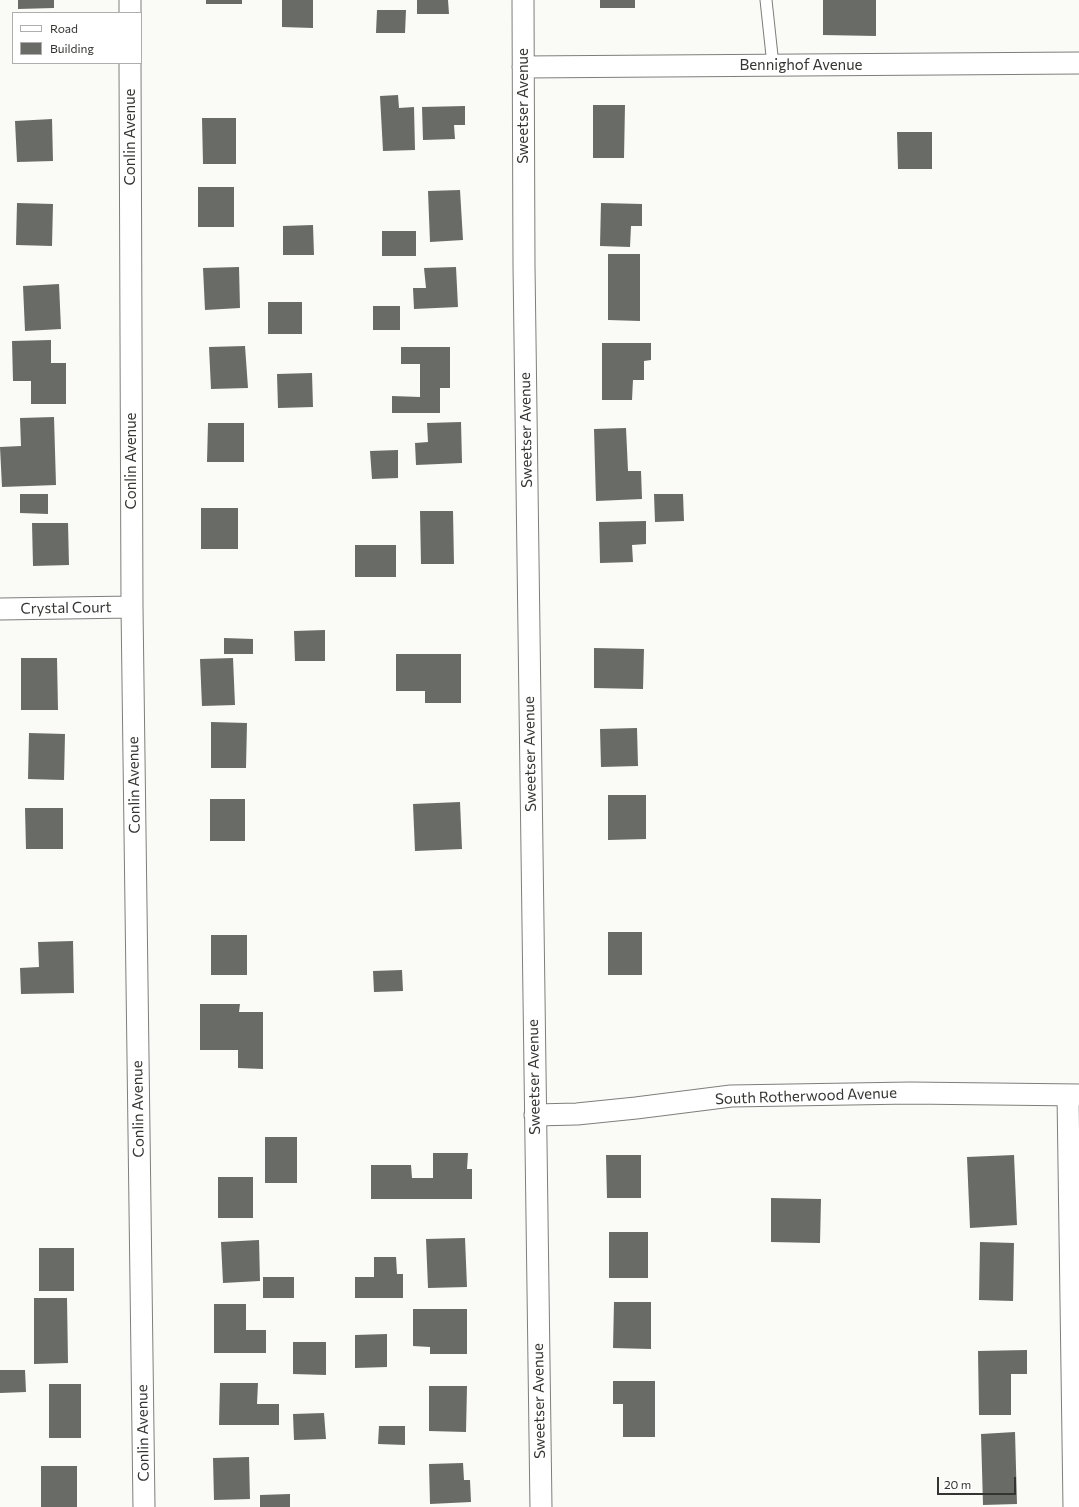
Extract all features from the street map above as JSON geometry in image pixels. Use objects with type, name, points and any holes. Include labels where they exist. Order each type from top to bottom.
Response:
[{"type":"street","points":[[130,0],[130,12]]},
{"type":"street","name":"Sweetser Avenue","points":[[523,0],[535,1115],[541,1507]]},
{"type":"street","name":"Bennighof Avenue","points":[[523,67],[1079,63]]},
{"type":"street","name":"Conlin Avenue","points":[[130,64],[132,608],[144,1507]]},
{"type":"street","name":"Crystal Court","points":[[0,609],[132,608]]},
{"type":"street","name":"South Rotherwood Avenue","points":[[535,1115],[577,1114],[730,1096],[910,1093],[1074,1095]]},
{"type":"street","points":[[1074,1095],[1074,1507]]},
{"type":"lane","points":[[766,0],[773,65]]},
{"type":"building","points":[[18,0],[54,0],[54,8],[18,9]]},
{"type":"building","points":[[206,0],[242,0],[242,4],[206,4]]},
{"type":"building","points":[[282,0],[313,0],[313,28],[282,27]]},
{"type":"building","points":[[417,0],[448,0],[449,14],[417,14]]},
{"type":"building","points":[[600,0],[635,0],[635,8],[600,8]]},
{"type":"building","points":[[823,0],[876,0],[876,36],[823,35]]},
{"type":"building","points":[[377,10],[406,10],[405,33],[376,33]]},
{"type":"building","points":[[398,95],[399,108],[414,107],[415,150],[383,151],[380,96]]},
{"type":"building","points":[[593,105],[625,105],[624,158],[593,158]]},
{"type":"building","points":[[465,106],[465,125],[454,125],[455,139],[423,140],[422,107]]},
{"type":"building","points":[[202,118],[236,118],[236,164],[203,164]]},
{"type":"building","points":[[52,119],[53,161],[17,162],[15,121]]},
{"type":"building","points":[[897,132],[932,132],[932,169],[898,169]]},
{"type":"building","points":[[198,187],[234,187],[234,227],[198,227]]},
{"type":"building","points":[[460,190],[463,240],[430,242],[428,191]]},
{"type":"building","points":[[17,203],[53,204],[52,246],[16,245]]},
{"type":"building","points":[[601,203],[642,204],[642,226],[631,226],[630,247],[600,246]]},
{"type":"building","points":[[313,225],[314,255],[283,255],[283,226]]},
{"type":"building","points":[[382,231],[416,231],[416,256],[382,256]]},
{"type":"building","points":[[608,254],[640,254],[640,321],[608,320]]},
{"type":"building","points":[[239,267],[240,308],[205,310],[203,268]]},
{"type":"building","points":[[456,267],[458,307],[414,309],[413,288],[426,288],[424,268]]},
{"type":"building","points":[[59,284],[61,329],[25,331],[23,286]]},
{"type":"building","points":[[268,302],[302,302],[302,334],[268,334]]},
{"type":"building","points":[[373,306],[400,306],[400,330],[373,330]]},
{"type":"building","points":[[51,340],[51,363],[66,363],[66,404],[31,404],[31,381],[13,381],[12,341]]},
{"type":"building","points":[[602,343],[651,343],[651,360],[644,361],[644,380],[633,380],[632,400],[602,400]]},
{"type":"building","points":[[245,346],[248,388],[211,389],[209,347]]},
{"type":"building","points":[[401,347],[450,347],[450,388],[440,388],[440,413],[392,413],[392,396],[420,397],[420,364],[401,364]]},
{"type":"building","points":[[312,373],[313,407],[278,408],[277,374]]},
{"type":"building","points":[[54,417],[56,485],[2,487],[0,447],[21,446],[20,418]]},
{"type":"building","points":[[461,422],[462,463],[416,465],[415,443],[428,442],[427,423]]},
{"type":"building","points":[[208,423],[244,423],[244,462],[207,462]]},
{"type":"building","points":[[626,428],[628,471],[641,471],[642,499],[596,501],[594,429]]},
{"type":"building","points":[[398,450],[398,478],[372,479],[370,451]]},
{"type":"building","points":[[20,494],[48,494],[48,514],[20,513]]},
{"type":"building","points":[[654,494],[683,494],[684,521],[655,522]]},
{"type":"building","points":[[201,508],[238,508],[238,549],[201,549]]},
{"type":"building","points":[[420,511],[453,511],[454,564],[421,564]]},
{"type":"building","points":[[646,521],[646,544],[632,545],[633,562],[600,563],[599,522]]},
{"type":"building","points":[[32,523],[68,523],[69,565],[33,566]]},
{"type":"building","points":[[355,545],[396,545],[396,577],[355,577]]},
{"type":"building","points":[[325,630],[325,661],[295,661],[294,631]]},
{"type":"building","points":[[224,638],[253,639],[253,654],[224,654]]},
{"type":"building","points":[[594,648],[644,649],[643,689],[594,688]]},
{"type":"building","points":[[396,654],[461,654],[461,703],[425,703],[425,691],[396,691]]},
{"type":"building","points":[[21,658],[57,658],[58,710],[21,710]]},
{"type":"building","points":[[233,658],[235,705],[202,706],[200,659]]},
{"type":"building","points":[[211,722],[247,723],[246,768],[211,768]]},
{"type":"building","points":[[637,728],[638,766],[601,767],[600,729]]},
{"type":"building","points":[[29,733],[65,734],[64,780],[28,779]]},
{"type":"building","points":[[608,795],[646,795],[646,839],[608,840]]},
{"type":"building","points":[[210,799],[245,799],[245,841],[210,841]]},
{"type":"building","points":[[460,802],[462,849],[415,851],[413,804]]},
{"type":"building","points":[[25,808],[63,808],[63,849],[26,849]]},
{"type":"building","points":[[608,932],[642,932],[642,975],[608,975]]},
{"type":"building","points":[[211,935],[247,935],[247,975],[211,975]]},
{"type":"building","points":[[73,941],[74,993],[21,994],[20,968],[39,967],[38,942]]},
{"type":"building","points":[[402,970],[403,991],[374,992],[373,971]]},
{"type":"building","points":[[200,1004],[240,1004],[239,1012],[263,1012],[263,1069],[238,1068],[238,1050],[200,1050]]},
{"type":"building","points":[[265,1137],[297,1137],[297,1183],[265,1183]]},
{"type":"building","points":[[433,1153],[468,1153],[467,1169],[472,1169],[472,1199],[371,1199],[371,1165],[411,1165],[412,1178],[433,1178]]},
{"type":"building","points":[[606,1155],[641,1155],[641,1198],[607,1198]]},
{"type":"building","points":[[1014,1155],[1017,1225],[970,1228],[967,1157]]},
{"type":"building","points":[[218,1177],[253,1177],[253,1218],[218,1218]]},
{"type":"building","points":[[771,1198],[821,1199],[820,1243],[771,1242]]},
{"type":"building","points":[[609,1232],[648,1232],[648,1278],[609,1278]]},
{"type":"building","points":[[465,1238],[467,1287],[428,1288],[426,1239]]},
{"type":"building","points":[[259,1240],[260,1281],[223,1283],[221,1242]]},
{"type":"building","points":[[980,1242],[1014,1243],[1013,1301],[979,1300]]},
{"type":"building","points":[[39,1248],[74,1248],[74,1291],[39,1291]]},
{"type":"building","points":[[374,1257],[396,1257],[397,1274],[403,1274],[403,1298],[355,1298],[355,1277],[374,1277]]},
{"type":"building","points":[[263,1277],[294,1277],[294,1298],[263,1298]]},
{"type":"building","points":[[34,1298],[67,1298],[68,1363],[34,1364]]},
{"type":"building","points":[[614,1302],[651,1302],[651,1349],[613,1348]]},
{"type":"building","points":[[214,1304],[246,1304],[246,1330],[266,1330],[266,1353],[214,1353]]},
{"type":"building","points":[[413,1309],[467,1309],[467,1354],[430,1354],[430,1347],[413,1346]]},
{"type":"building","points":[[387,1334],[387,1367],[355,1368],[355,1335]]},
{"type":"building","points":[[293,1342],[326,1342],[326,1375],[293,1374]]},
{"type":"building","points":[[1027,1350],[1027,1374],[1011,1374],[1011,1415],[979,1415],[978,1351]]},
{"type":"building","points":[[0,1370],[25,1370],[26,1392],[0,1393]]},
{"type":"building","points":[[613,1381],[655,1381],[655,1437],[623,1437],[623,1404],[613,1404]]},
{"type":"building","points":[[220,1383],[258,1383],[257,1404],[279,1404],[279,1425],[219,1425]]},
{"type":"building","points":[[49,1384],[81,1384],[81,1438],[49,1438]]},
{"type":"building","points":[[429,1386],[467,1386],[466,1432],[429,1431]]},
{"type":"building","points":[[324,1413],[326,1439],[294,1440],[293,1414]]},
{"type":"building","points":[[379,1426],[405,1426],[405,1445],[378,1444]]},
{"type":"building","points":[[1015,1432],[1017,1504],[983,1505],[981,1434]]},
{"type":"building","points":[[249,1457],[250,1499],[214,1500],[213,1458]]},
{"type":"building","points":[[463,1463],[464,1480],[470,1480],[471,1502],[430,1504],[429,1464]]},
{"type":"building","points":[[41,1466],[77,1466],[77,1507],[41,1507]]},
{"type":"building","points":[[290,1494],[290,1507],[260,1507],[260,1495]]}]
